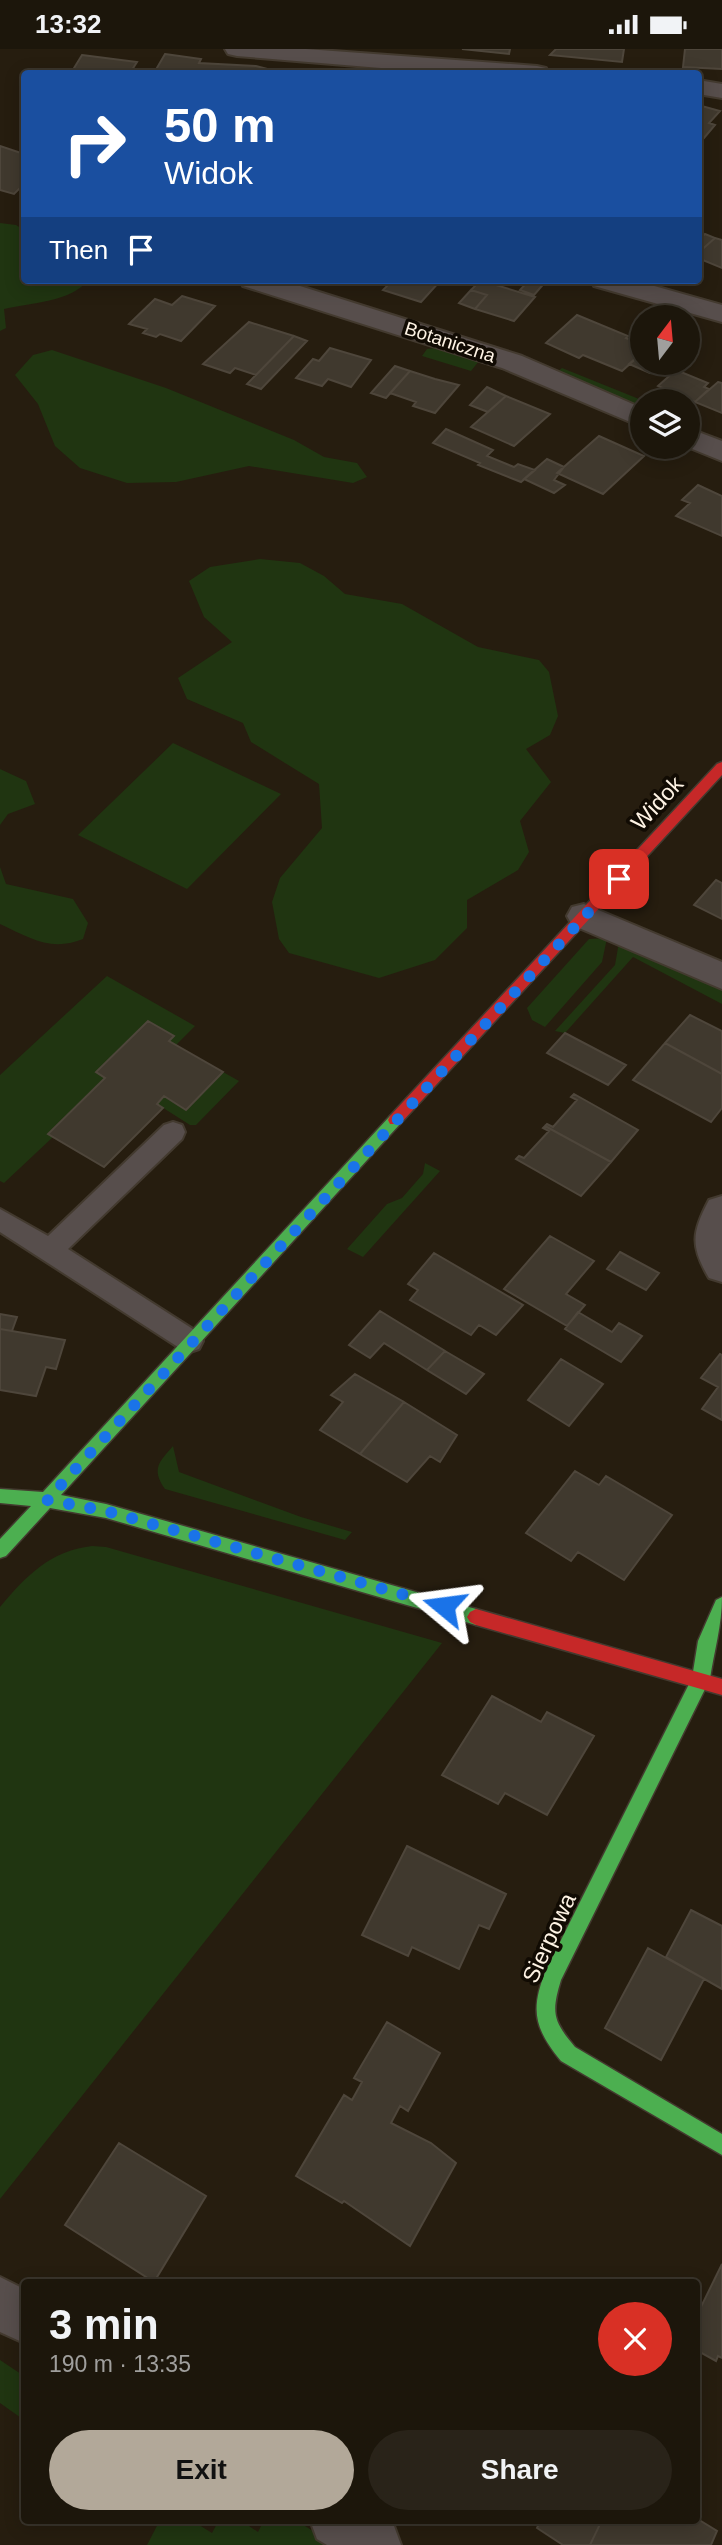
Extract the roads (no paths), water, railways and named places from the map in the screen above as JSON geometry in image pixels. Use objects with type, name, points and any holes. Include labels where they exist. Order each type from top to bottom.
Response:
[{"type":"street","points":[[237,49],[303,65],[449,70]]},
{"type":"street","points":[[702,88],[722,91]]},
{"type":"street","name":"Botaniczna","points":[[266,284],[512,362],[630,413]]},
{"type":"street","points":[[618,284],[722,314]]},
{"type":"street","points":[[700,442],[722,452]]},
{"type":"street","name":"Widok","points":[[0,1551],[190,1341],[722,767]]},
{"type":"street","points":[[584,916],[722,976]]},
{"type":"street","points":[[722,1211],[712,1244],[714,1256],[722,1267]]},
{"type":"street","points":[[0,1496],[47,1500],[106,1511],[722,1687]]},
{"type":"street","points":[[701,1679],[703,1651],[714,1617],[722,1605]]},
{"type":"street","name":"Sierpowa","points":[[701,1679],[553,1977],[542,2018],[552,2037],[568,2054],[722,2145]]},
{"type":"street","points":[[0,2302],[21,2316]]},
{"type":"street","points":[[342,2524],[375,2545]]},
{"type":"lane","points":[[49,1251],[173,1132]]},
{"type":"lane","points":[[0,1219],[190,1341]]}]
